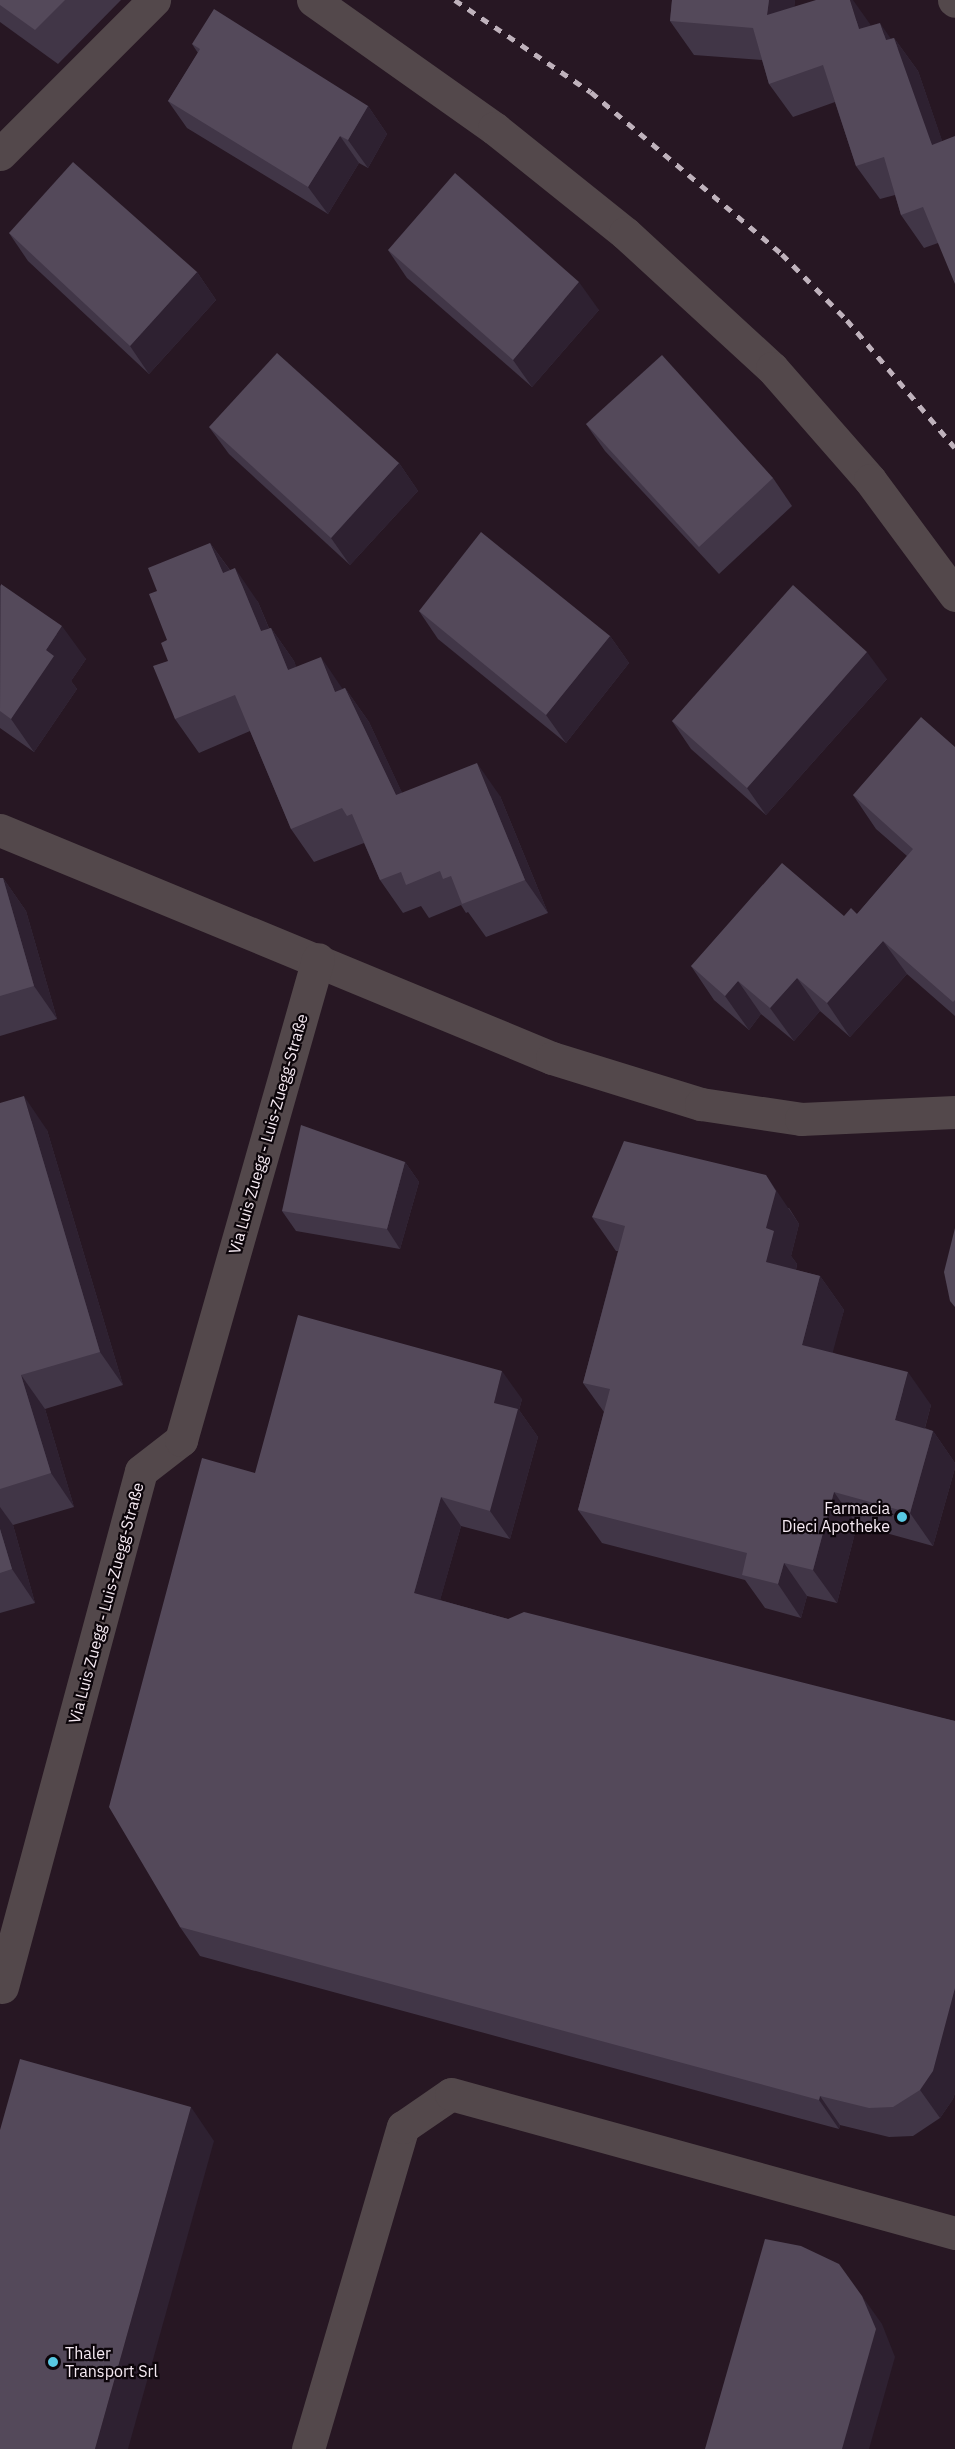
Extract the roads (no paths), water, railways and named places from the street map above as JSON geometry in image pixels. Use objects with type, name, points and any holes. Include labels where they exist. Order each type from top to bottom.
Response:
[{"type":"street","points":[[0,154],[154,0]]},
{"type":"street","points":[[314,0],[494,128],[625,233],[772,368],[870,480],[955,595]]},
{"type":"street","points":[[0,830],[318,959],[552,1058],[701,1104],[801,1119],[955,1112]]},
{"type":"street","name":"Via Luis Zuegg - Luis-Zuegg-Straße","points":[[2,1987],[141,1472],[181,1440],[318,959]]},
{"type":"street","points":[[308,2449],[403,2127],[451,2094],[955,2233]]},
{"type":"railway","points":[[455,0],[591,92],[782,254],[847,320],[955,448]]},
{"type":"place","name":"Farmacia Dieci Apotheke","points":[[902,1517]]},
{"type":"place","name":"Thaler Transport Srl","points":[[53,2362]]}]
